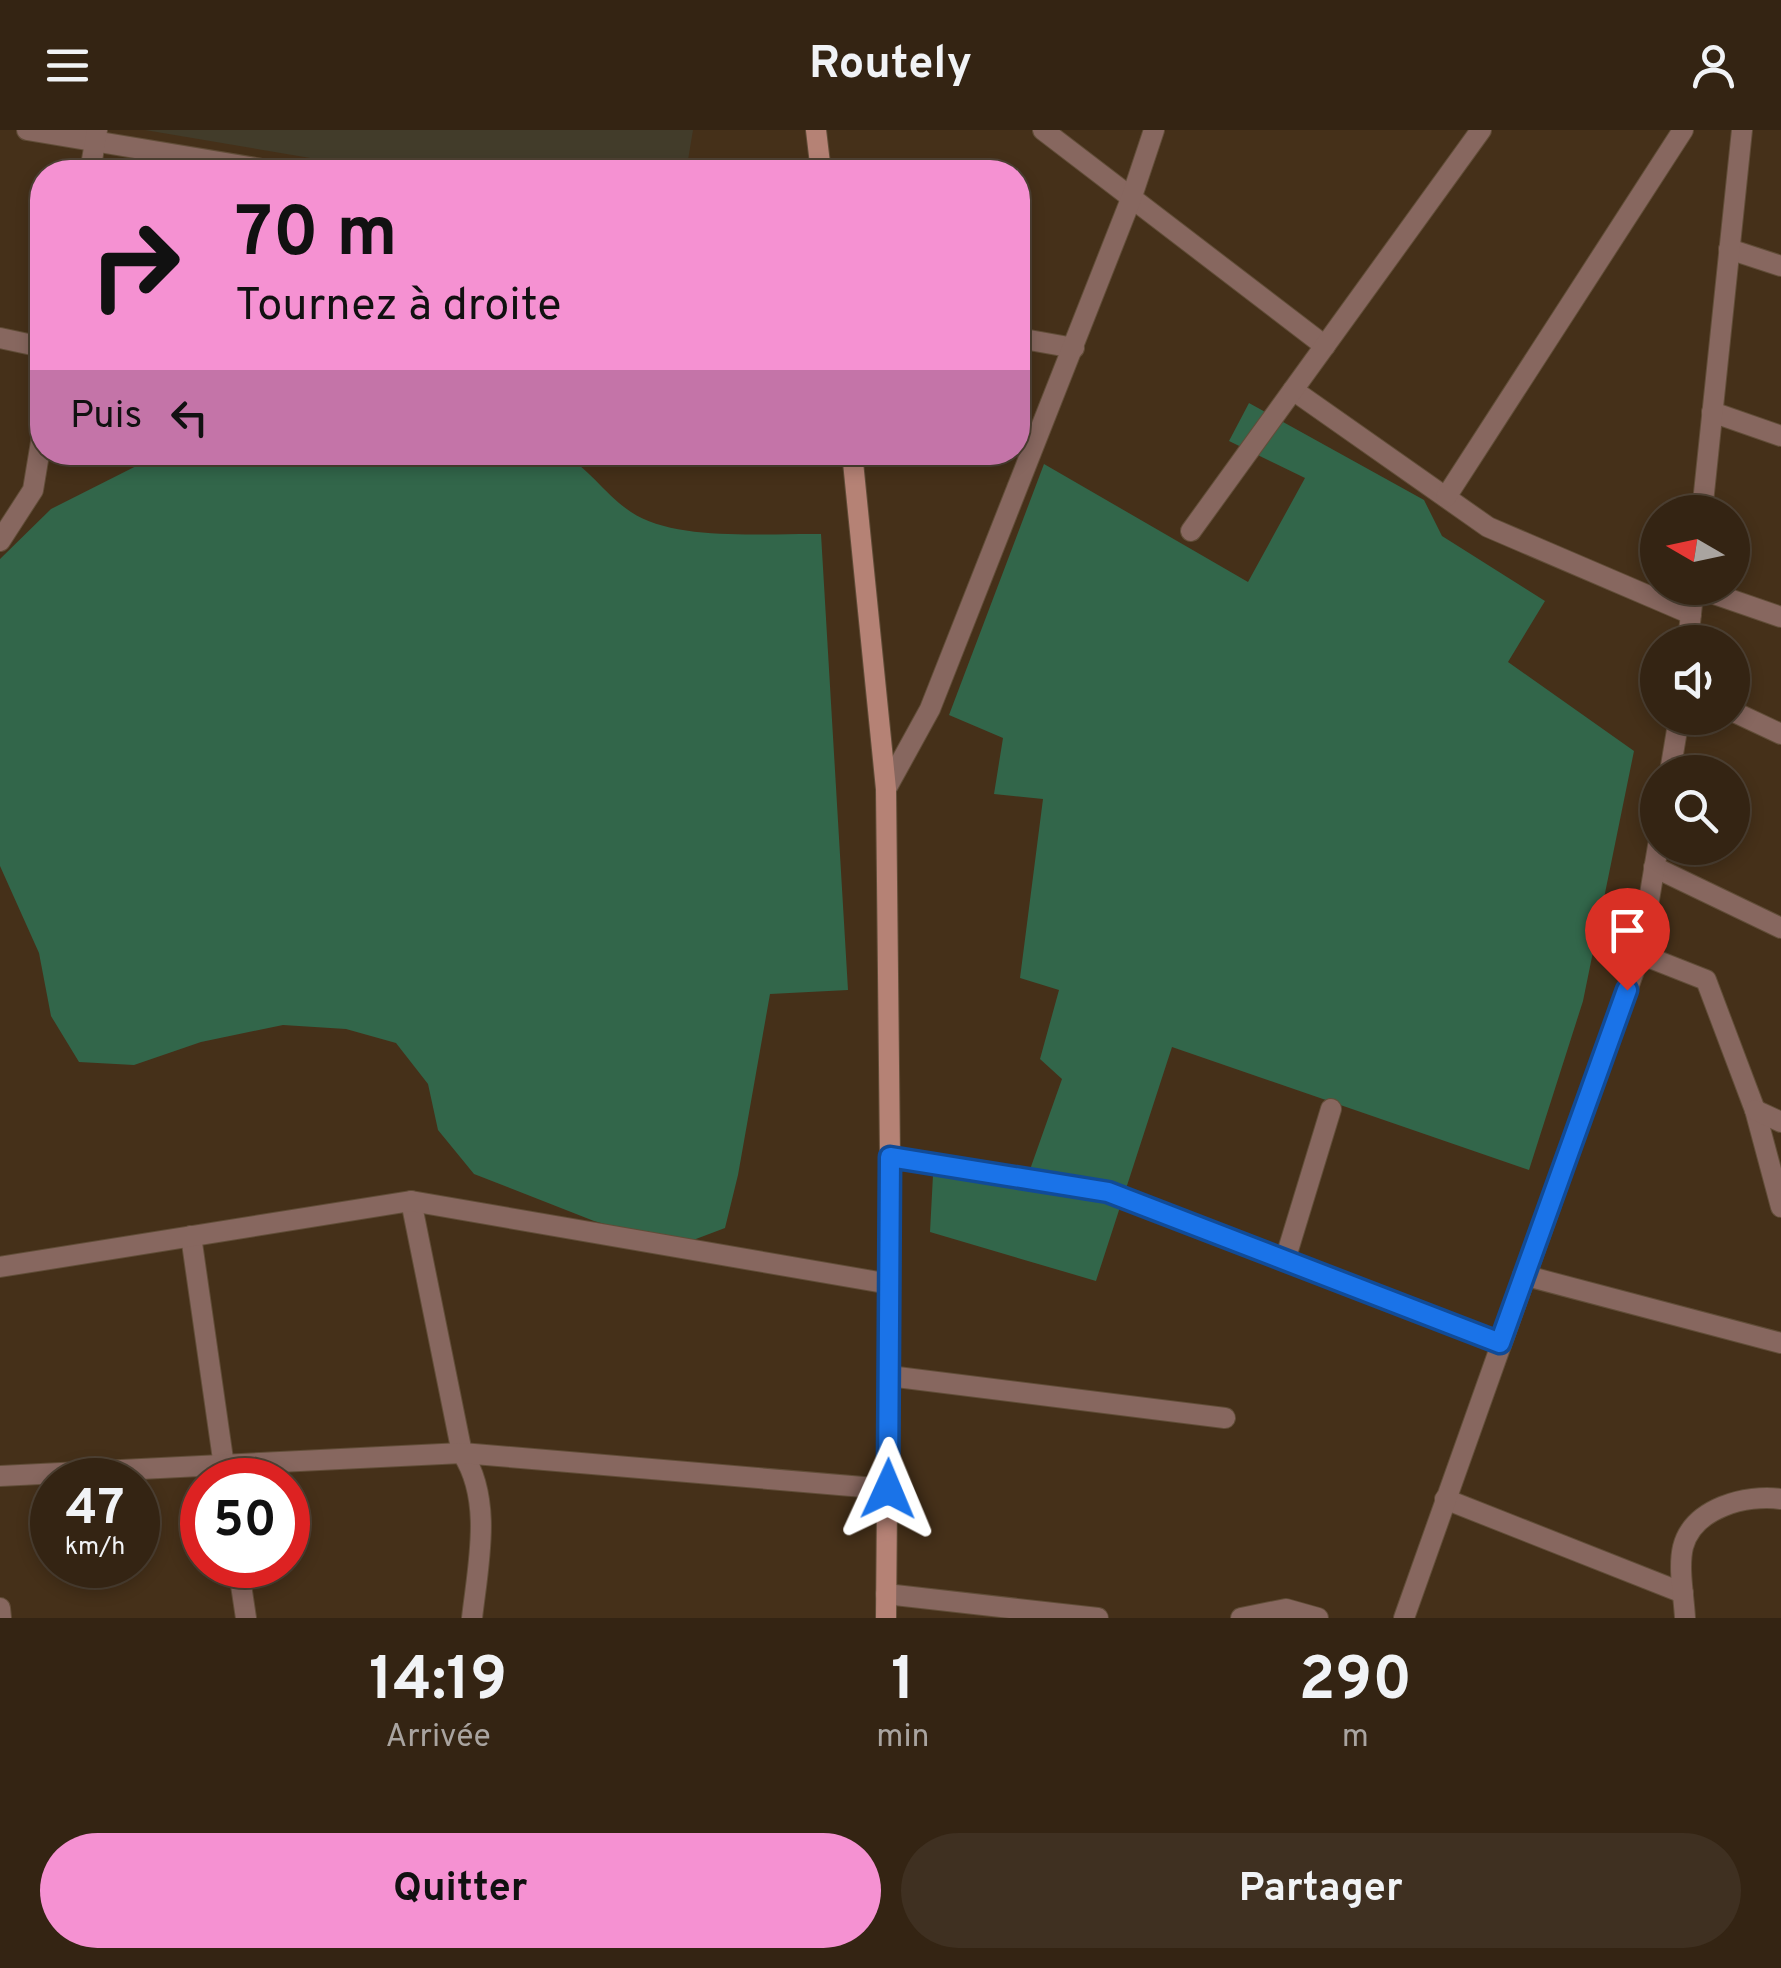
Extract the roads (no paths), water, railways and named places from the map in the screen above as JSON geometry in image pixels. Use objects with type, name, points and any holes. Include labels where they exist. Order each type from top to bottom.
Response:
[{"type":"main road","points":[[816,130],[820,160]]},
{"type":"main road","points":[[853,465],[886,789],[890,1157],[886,1618]]},
{"type":"street","points":[[27,130],[96,136],[219,160]]},
{"type":"street","points":[[1043,130],[1325,346]]},
{"type":"street","points":[[1030,458],[1154,130]]},
{"type":"street","points":[[1192,531],[1482,130]]},
{"type":"street","points":[[1446,498],[1683,130]]},
{"type":"street","points":[[1704,495],[1742,130]]},
{"type":"street","points":[[1729,249],[1781,266]]},
{"type":"street","points":[[0,338],[30,344]]},
{"type":"street","points":[[1030,340],[1074,348]]},
{"type":"street","points":[[1294,390],[1488,527],[1691,614]]},
{"type":"street","points":[[1712,412],[1781,436]]},
{"type":"street","points":[[0,541],[33,490],[37,465]]},
{"type":"street","points":[[886,789],[930,709],[1027,465]]},
{"type":"street","points":[[1690,625],[1693,605]]},
{"type":"street","points":[[1746,605],[1781,617]]},
{"type":"street","points":[[1750,719],[1781,734]]},
{"type":"street","points":[[1404,1618],[1640,954],[1654,867],[1781,928]]},
{"type":"street","points":[[1640,954],[1706,980],[1755,1110],[1781,1207]]},
{"type":"street","points":[[1285,1260],[1331,1108]]},
{"type":"street","points":[[1755,1110],[1781,1122]]},
{"type":"street","points":[[890,1157],[1108,1192],[1500,1343]]},
{"type":"street","points":[[412,1201],[462,1453],[473,1470],[479,1493],[480,1547],[472,1618]]},
{"type":"street","points":[[0,1267],[412,1201],[890,1284]]},
{"type":"street","points":[[190,1236],[223,1458]]},
{"type":"street","points":[[1523,1275],[1781,1343]]},
{"type":"street","points":[[890,1376],[1225,1418]]},
{"type":"street","points":[[310,1465],[462,1453],[888,1489]]},
{"type":"street","points":[[0,1476],[180,1473]]},
{"type":"street","points":[[1685,1618],[1682,1548],[1694,1523],[1722,1506],[1764,1497],[1781,1499]]},
{"type":"street","points":[[1445,1499],[1683,1593]]},
{"type":"street","points":[[241,1588],[246,1618]]},
{"type":"street","points":[[886,1594],[1098,1618]]},
{"type":"street","points":[[0,1608],[1,1618]]},
{"type":"street","points":[[1241,1618],[1286,1609],[1318,1618]]}]
